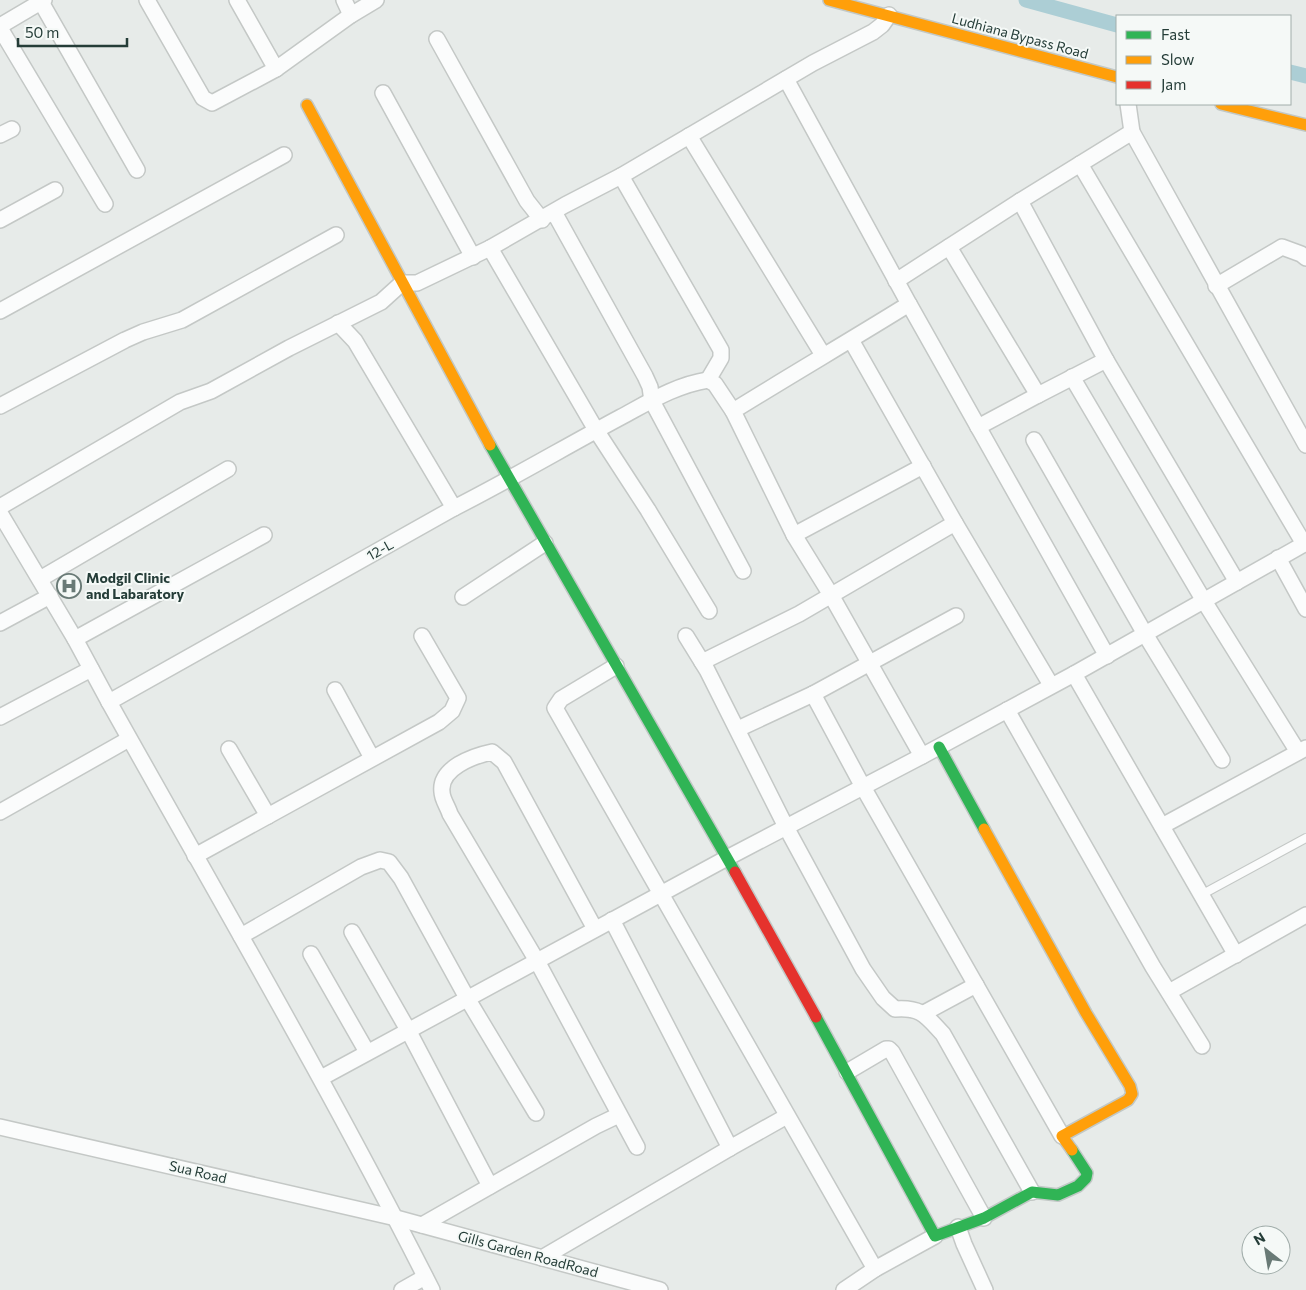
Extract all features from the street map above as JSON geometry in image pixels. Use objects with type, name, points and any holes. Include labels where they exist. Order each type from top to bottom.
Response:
[{"type":"main road","name":"Ludhiana Bypass Road","points":[[828,0],[1116,77]]},
{"type":"main road","points":[[307,104],[509,480],[728,858],[847,1072],[935,1236],[984,1218],[1032,1192],[1058,1195],[1078,1186],[1086,1178],[1087,1173],[1062,1136],[1128,1100],[1132,1094],[1130,1086],[1086,1013],[939,748]]},
{"type":"main road","points":[[1225,105],[1306,125]]},
{"type":"street","points":[[147,0],[207,102],[215,101],[276,69],[351,15],[376,0]]},
{"type":"street","points":[[237,0],[276,69]]},
{"type":"street","points":[[344,0],[351,15]]},
{"type":"street","points":[[105,204],[0,27],[42,1],[137,170]]},
{"type":"street","points":[[402,1290],[429,1283],[321,1078],[129,739],[75,639],[1,515],[173,406],[211,391],[289,348],[380,302],[402,283],[417,283],[490,248],[621,176],[813,63],[873,32],[889,16]]},
{"type":"street","points":[[437,39],[523,195],[548,216],[645,376],[650,387],[652,401],[743,571]]},
{"type":"street","points":[[786,79],[896,281],[1106,656]]},
{"type":"street","points":[[383,93],[473,256]]},
{"type":"street","points":[[1128,105],[1132,132],[1306,445]]},
{"type":"street","points":[[896,281],[1132,132]]},
{"type":"street","points":[[688,136],[823,355]]},
{"type":"street","points":[[0,311],[284,155]]},
{"type":"street","points":[[321,1078],[660,894],[939,748],[1146,634],[1305,543],[1080,164]]},
{"type":"street","points":[[621,176],[721,350],[721,358],[708,380],[715,384],[733,411],[794,535],[831,595],[922,756]]},
{"type":"street","points":[[0,220],[55,190]]},
{"type":"street","points":[[1020,201],[1106,360],[1237,582]]},
{"type":"street","points":[[0,406],[125,340],[143,332],[182,320],[336,234]]},
{"type":"street","points":[[949,247],[1038,395]]},
{"type":"street","points":[[1216,286],[1282,247],[1301,254],[1306,258]]},
{"type":"street","points":[[490,248],[596,430],[648,510],[709,611]]},
{"type":"street","points":[[733,411],[909,304]]},
{"type":"street","points":[[338,324],[354,341],[454,508]]},
{"type":"street","points":[[851,340],[955,523],[1051,685]]},
{"type":"street","points":[[978,427],[1106,360]]},
{"type":"street","points":[[1072,377],[1204,601],[1302,750],[1162,826]]},
{"type":"street","name":"12-L","points":[[109,702],[596,430],[682,386],[708,380]]},
{"type":"street","points":[[1034,440],[1146,634],[1222,760]]},
{"type":"street","points":[[794,535],[923,466]]},
{"type":"street","points":[[40,579],[228,469]]},
{"type":"street","points":[[702,662],[799,614],[955,523]]},
{"type":"street","points":[[75,639],[264,535]]},
{"type":"street","points":[[463,597],[545,543]]},
{"type":"street","points":[[1278,558],[1306,609]]},
{"type":"street","points":[[0,623],[50,596]]},
{"type":"street","points":[[738,729],[813,694],[956,616]]},
{"type":"street","points":[[195,856],[439,722],[452,711],[458,698],[422,636]]},
{"type":"street","points":[[686,636],[738,729],[786,827],[863,969],[883,998],[895,1009],[907,1008],[924,1013],[943,1034],[1032,1192]]},
{"type":"street","points":[[616,666],[561,699],[555,708],[875,1269]]},
{"type":"street","points":[[0,718],[91,669]]},
{"type":"street","points":[[1074,674],[1236,956]]},
{"type":"street","points":[[335,690],[372,758]]},
{"type":"street","points":[[813,694],[863,787],[1062,1136]]},
{"type":"street","points":[[1007,710],[1153,968],[1202,1046]]},
{"type":"street","points":[[0,812],[129,739]]},
{"type":"street","points":[[229,748],[268,816]]},
{"type":"street","points":[[595,929],[504,762],[492,752],[477,755],[455,767],[443,778],[442,792],[450,814],[537,960],[637,1147]]},
{"type":"street","points":[[241,936],[361,868],[380,860],[389,862],[401,878],[467,998],[536,1113]]},
{"type":"street","points":[[1169,992],[1306,915]]},
{"type":"street","points":[[612,920],[730,1148]]},
{"type":"street","points":[[352,932],[408,1030],[490,1186]]},
{"type":"street","points":[[311,954],[367,1052]]},
{"type":"street","points":[[924,1013],[976,985]]},
{"type":"street","points":[[847,1072],[886,1049],[892,1052],[984,1218]]},
{"type":"street","points":[[422,1225],[596,1126],[619,1115]]},
{"type":"street","points":[[542,1258],[787,1116]]},
{"type":"street","name":"Sua Road","points":[[0,1127],[396,1218]]},
{"type":"street","name":"Gills Garden RoadRoad","points":[[396,1218],[660,1290]]},
{"type":"street","points":[[958,1227],[985,1290]]},
{"type":"street","points":[[844,1290],[875,1269],[935,1236]]},
{"type":"lane","points":[[1201,896],[1306,838]]},
{"type":"waterway","points":[[1026,0],[1116,25]]},
{"type":"waterway","points":[[1291,72],[1306,76]]},
{"type":"traffic: fast","points":[[490,445],[735,872]]},
{"type":"traffic: fast","points":[[939,747],[984,829]]},
{"type":"traffic: fast","points":[[816,1017],[935,1236],[984,1218],[1032,1192],[1058,1195],[1078,1186],[1086,1178],[1087,1173],[1072,1150]]},
{"type":"traffic: slow","points":[[829,0],[1116,77]]},
{"type":"traffic: slow","points":[[307,105],[490,445]]},
{"type":"traffic: slow","points":[[1225,105],[1306,125]]},
{"type":"traffic: slow","points":[[984,829],[1086,1013],[1130,1086],[1132,1094],[1128,1100],[1062,1136],[1072,1150]]},
{"type":"traffic: jam","points":[[735,872],[816,1017]]},
{"type":"place","name":"Modgil Clinic and Labaratory","points":[[69,586]]}]
